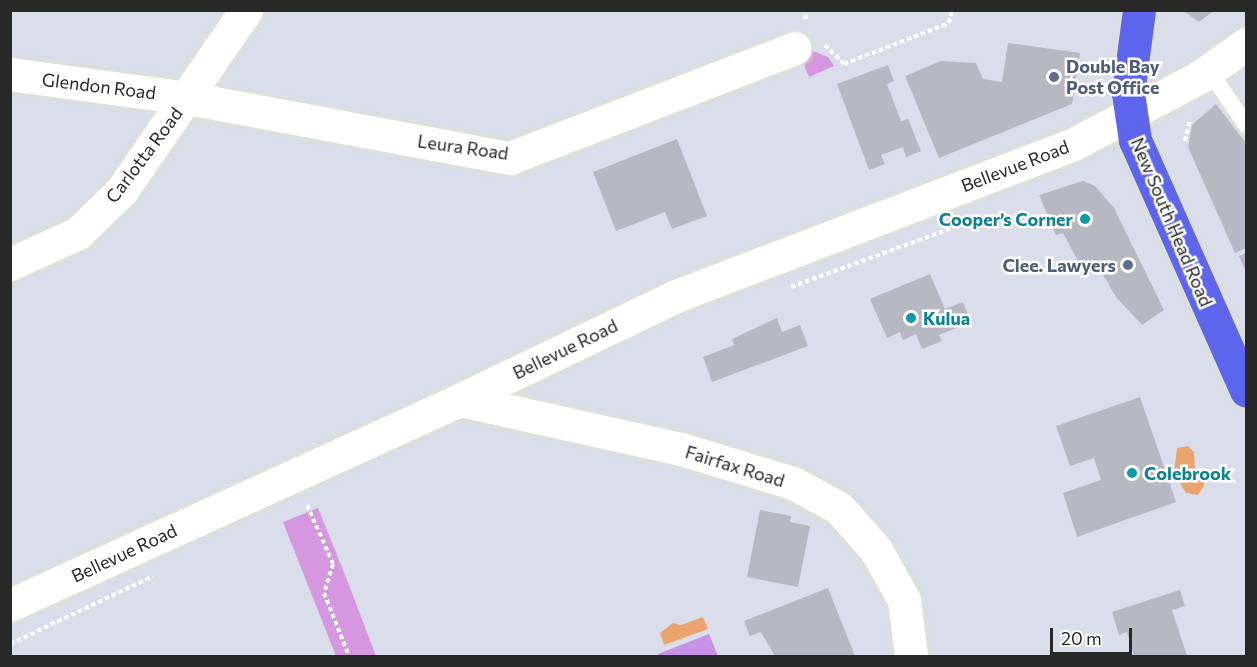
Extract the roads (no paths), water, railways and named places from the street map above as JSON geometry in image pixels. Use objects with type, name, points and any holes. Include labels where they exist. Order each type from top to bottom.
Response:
[{"type":"main road","name":"New South Head Road","points":[[1131,12],[1128,115],[1145,170],[1246,390]]},
{"type":"street","name":"Carlotta Road","points":[[10,264],[78,233],[122,190],[188,98],[246,10]]},
{"type":"street","name":"Leura Road","points":[[188,98],[510,158],[800,35]]},
{"type":"street","name":"Bellevue Road","points":[[10,605],[460,400],[676,296],[1072,145],[1209,70],[1246,45]]},
{"type":"street","name":"Glendon Road","points":[[10,74],[188,98]]},
{"type":"street","name":"Fairfax Road","points":[[460,400],[681,449],[793,483],[839,508],[876,550],[904,600],[911,657]]},
{"type":"lane","points":[[1209,70],[1246,125]]},
{"type":"place","name":"Double Bay Post Office","points":[[1054,77]]},
{"type":"place","name":"Cooper’s Corner","points":[[1085,219]]},
{"type":"place","name":"Clee. Lawyers","points":[[1128,265]]},
{"type":"place","name":"Kulua","points":[[911,318]]},
{"type":"place","name":"Colebrook","points":[[1132,473]]}]
